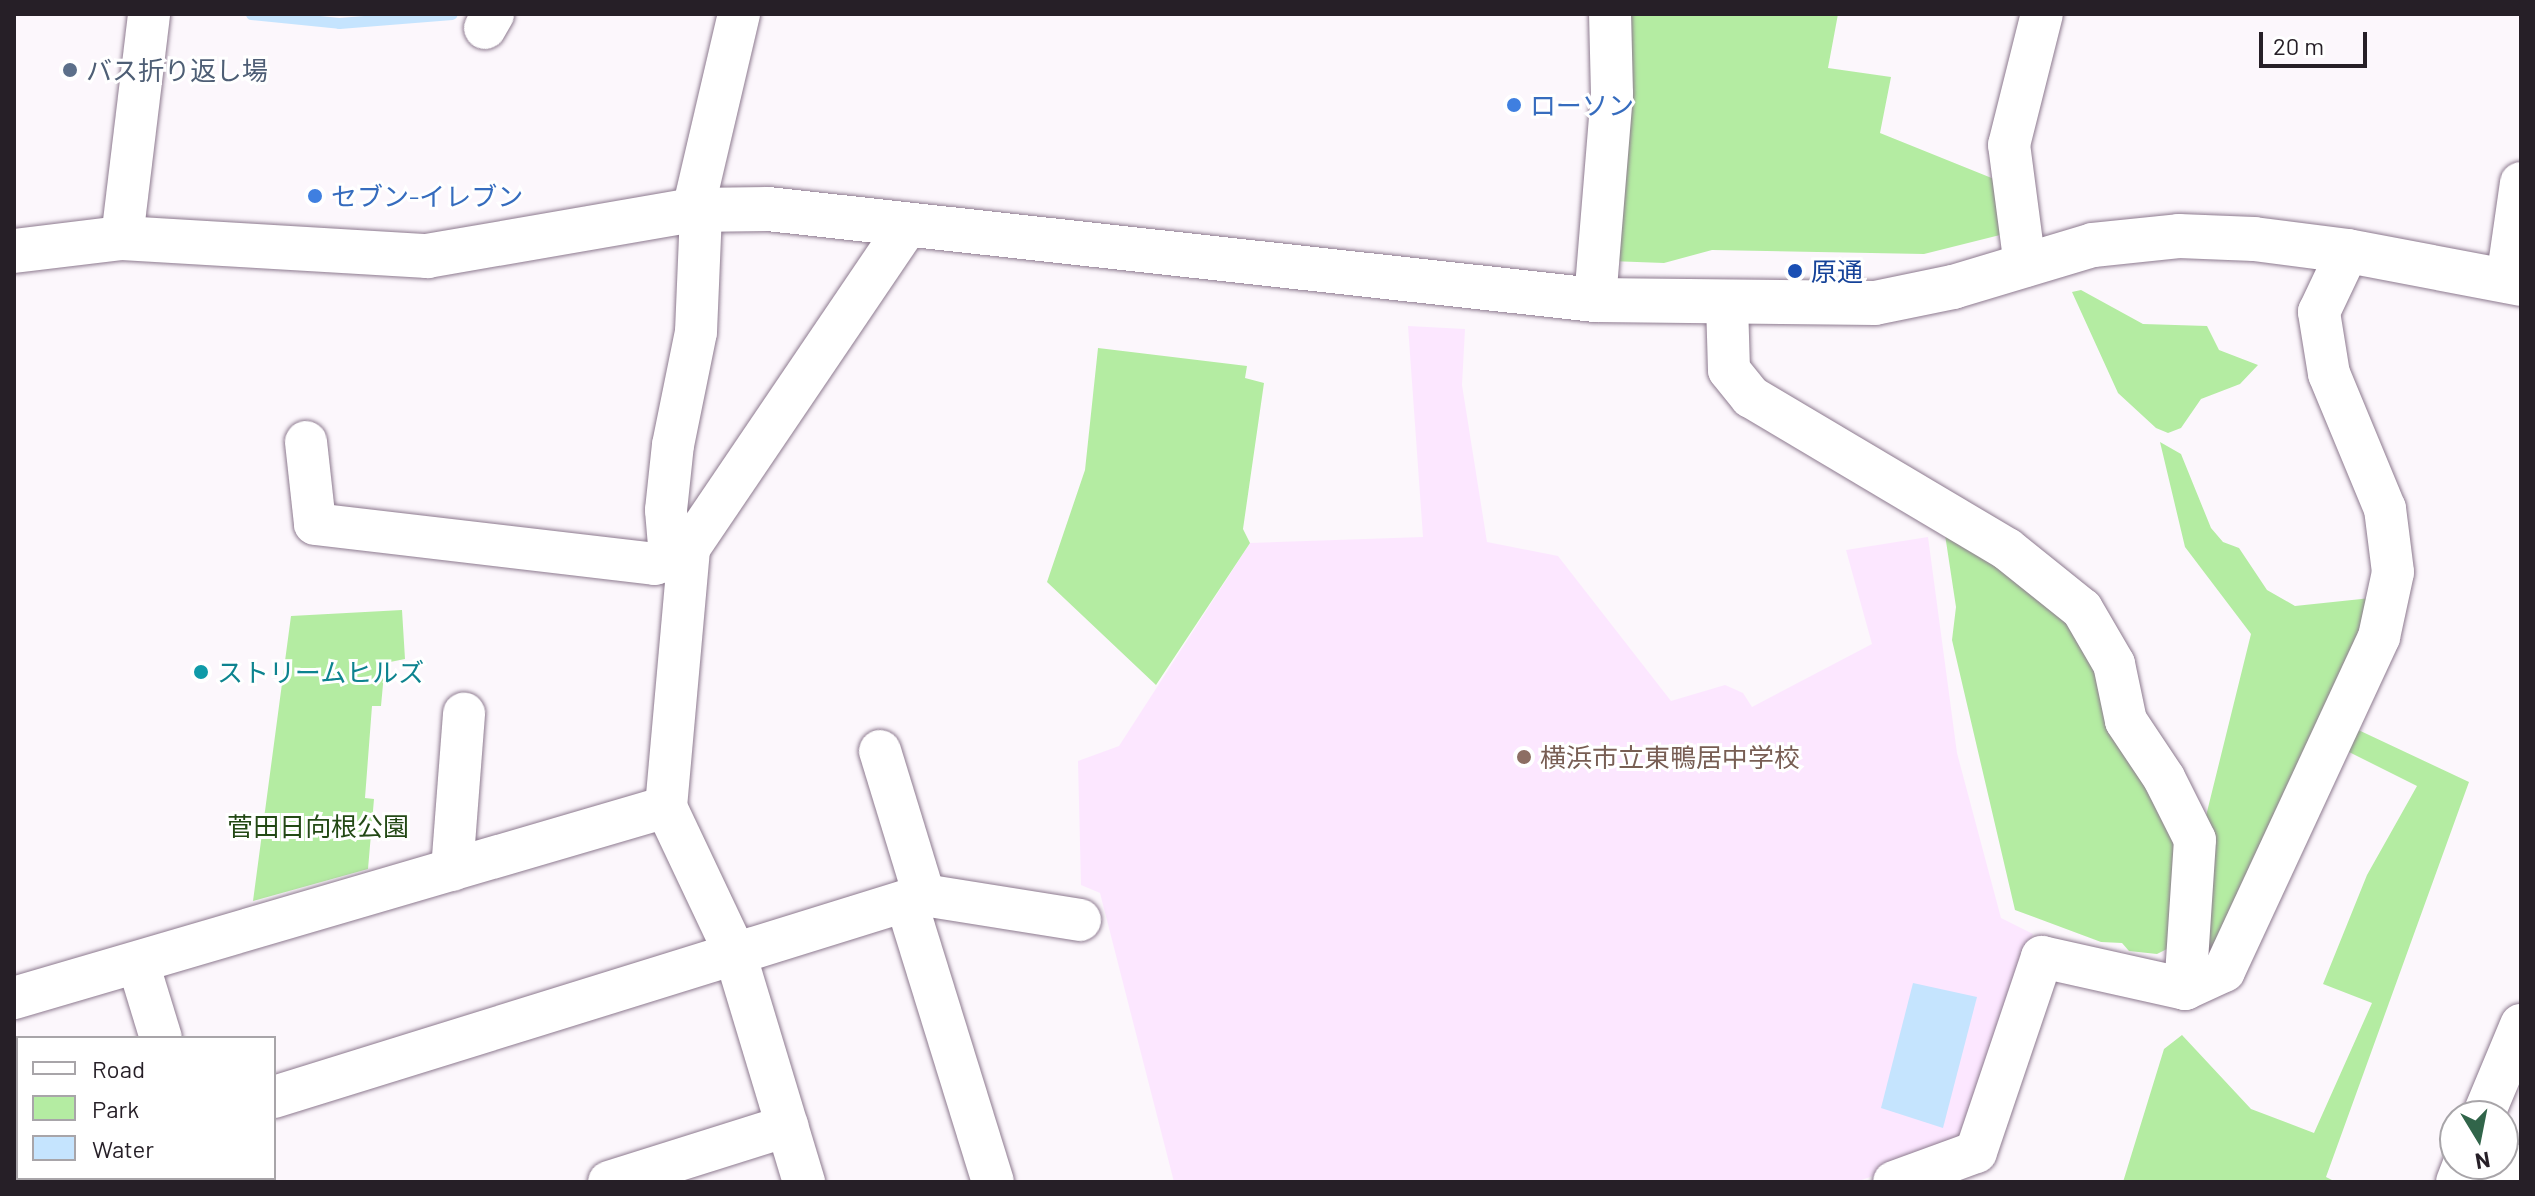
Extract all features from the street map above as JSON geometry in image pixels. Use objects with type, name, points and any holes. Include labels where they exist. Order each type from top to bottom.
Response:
[{"type":"street","points":[[122,238],[149,14]]},
{"type":"street","points":[[739,14],[697,211],[696,332],[673,445],[666,510],[679,553],[666,807],[735,953],[804,1182]]},
{"type":"street","points":[[1595,300],[1612,94],[1610,14]]},
{"type":"street","points":[[2025,266],[2009,145],[2042,14]]},
{"type":"street","points":[[14,251],[122,238],[427,256],[697,211],[768,209],[1595,300],[1875,303],[2025,266],[2093,245],[2179,236],[2254,239],[2348,251],[2514,282],[2521,183]]},
{"type":"street","points":[[306,442],[315,524],[655,564],[679,553],[908,224]]},
{"type":"street","points":[[1894,1182],[1976,1152],[2042,957],[2185,989],[2224,971],[2379,637],[2393,572],[2385,509],[2329,374],[2319,312],[2348,251]]},
{"type":"street","points":[[1727,303],[1729,370],[1751,397],[2007,549],[2082,609],[2114,664],[2126,721],[2164,778],[2195,840],[2185,989]]},
{"type":"street","points":[[452,870],[464,713]]},
{"type":"street","points":[[880,751],[915,898],[993,1182]]},
{"type":"street","points":[[14,998],[666,807]]},
{"type":"street","points":[[276,1096],[915,898],[1080,920]]},
{"type":"street","points":[[138,963],[160,1036]]},
{"type":"street","points":[[2490,1100],[2521,1025]]},
{"type":"street","points":[[609,1182],[787,1126]]},
{"type":"shaded area","name":"横浜市立東鴨居中学校","points":[[1408,326],[1465,329],[1462,385],[1487,542],[1558,556],[1671,701],[1725,685],[1743,693],[1752,707],[1872,644],[1846,550],[1928,537],[1957,753],[2001,918],[2033,934],[1957,1146],[1856,1182],[1174,1182],[1100,893],[1081,885],[1078,761],[1119,746],[1250,543],[1423,537]]},
{"type":"green space","points":[[1621,14],[1838,14],[1828,68],[1891,77],[1880,133],[2004,183],[2012,232],[1924,254],[1712,250],[1664,263],[1610,261]]},
{"type":"green space","points":[[2081,290],[2143,324],[2207,326],[2219,350],[2258,365],[2240,384],[2201,399],[2181,428],[2168,433],[2156,428],[2118,393],[2072,292]]},
{"type":"green space","points":[[1098,348],[1247,366],[1245,378],[1264,383],[1243,529],[1250,543],[1156,685],[1047,582],[1085,470]]},
{"type":"green space","points":[[2160,442],[2181,454],[2211,528],[2223,542],[2239,548],[2267,590],[2295,606],[2371,598],[2365,640],[2216,963],[2205,960],[2205,820],[2251,634],[2185,547]]},
{"type":"green space","points":[[1944,528],[2073,618],[2172,825],[2176,854],[2171,947],[2157,954],[2129,951],[2122,943],[2101,942],[2015,910],[1952,640],[1956,607]]},
{"type":"green space","name":"菅田日向根公園","points":[[402,610],[405,659],[385,663],[381,706],[372,706],[365,798],[374,799],[368,869],[253,901],[291,616]]},
{"type":"green space","points":[[2352,727],[2469,782],[2326,1177],[2336,1182],[2123,1182],[2164,1049],[2182,1035],[2251,1109],[2314,1133],[2372,1003],[2323,984],[2367,875],[2417,786],[2341,748]]},
{"type":"water","points":[[1913,983],[1977,997],[1943,1128],[1881,1108]]},
{"type":"waterway","points":[[251,14],[339,23],[452,14]]},
{"type":"place","name":"バス折り返し場","points":[[70,70]]},
{"type":"place","name":"ローソン","points":[[1514,105]]},
{"type":"place","name":"セブン-イレブン","points":[[315,196]]},
{"type":"place","name":"原通","points":[[1795,271]]},
{"type":"place","name":"ストリームヒルズ","points":[[201,672]]},
{"type":"place","name":"横浜市立東鴨居中学校","points":[[1524,757]]}]
